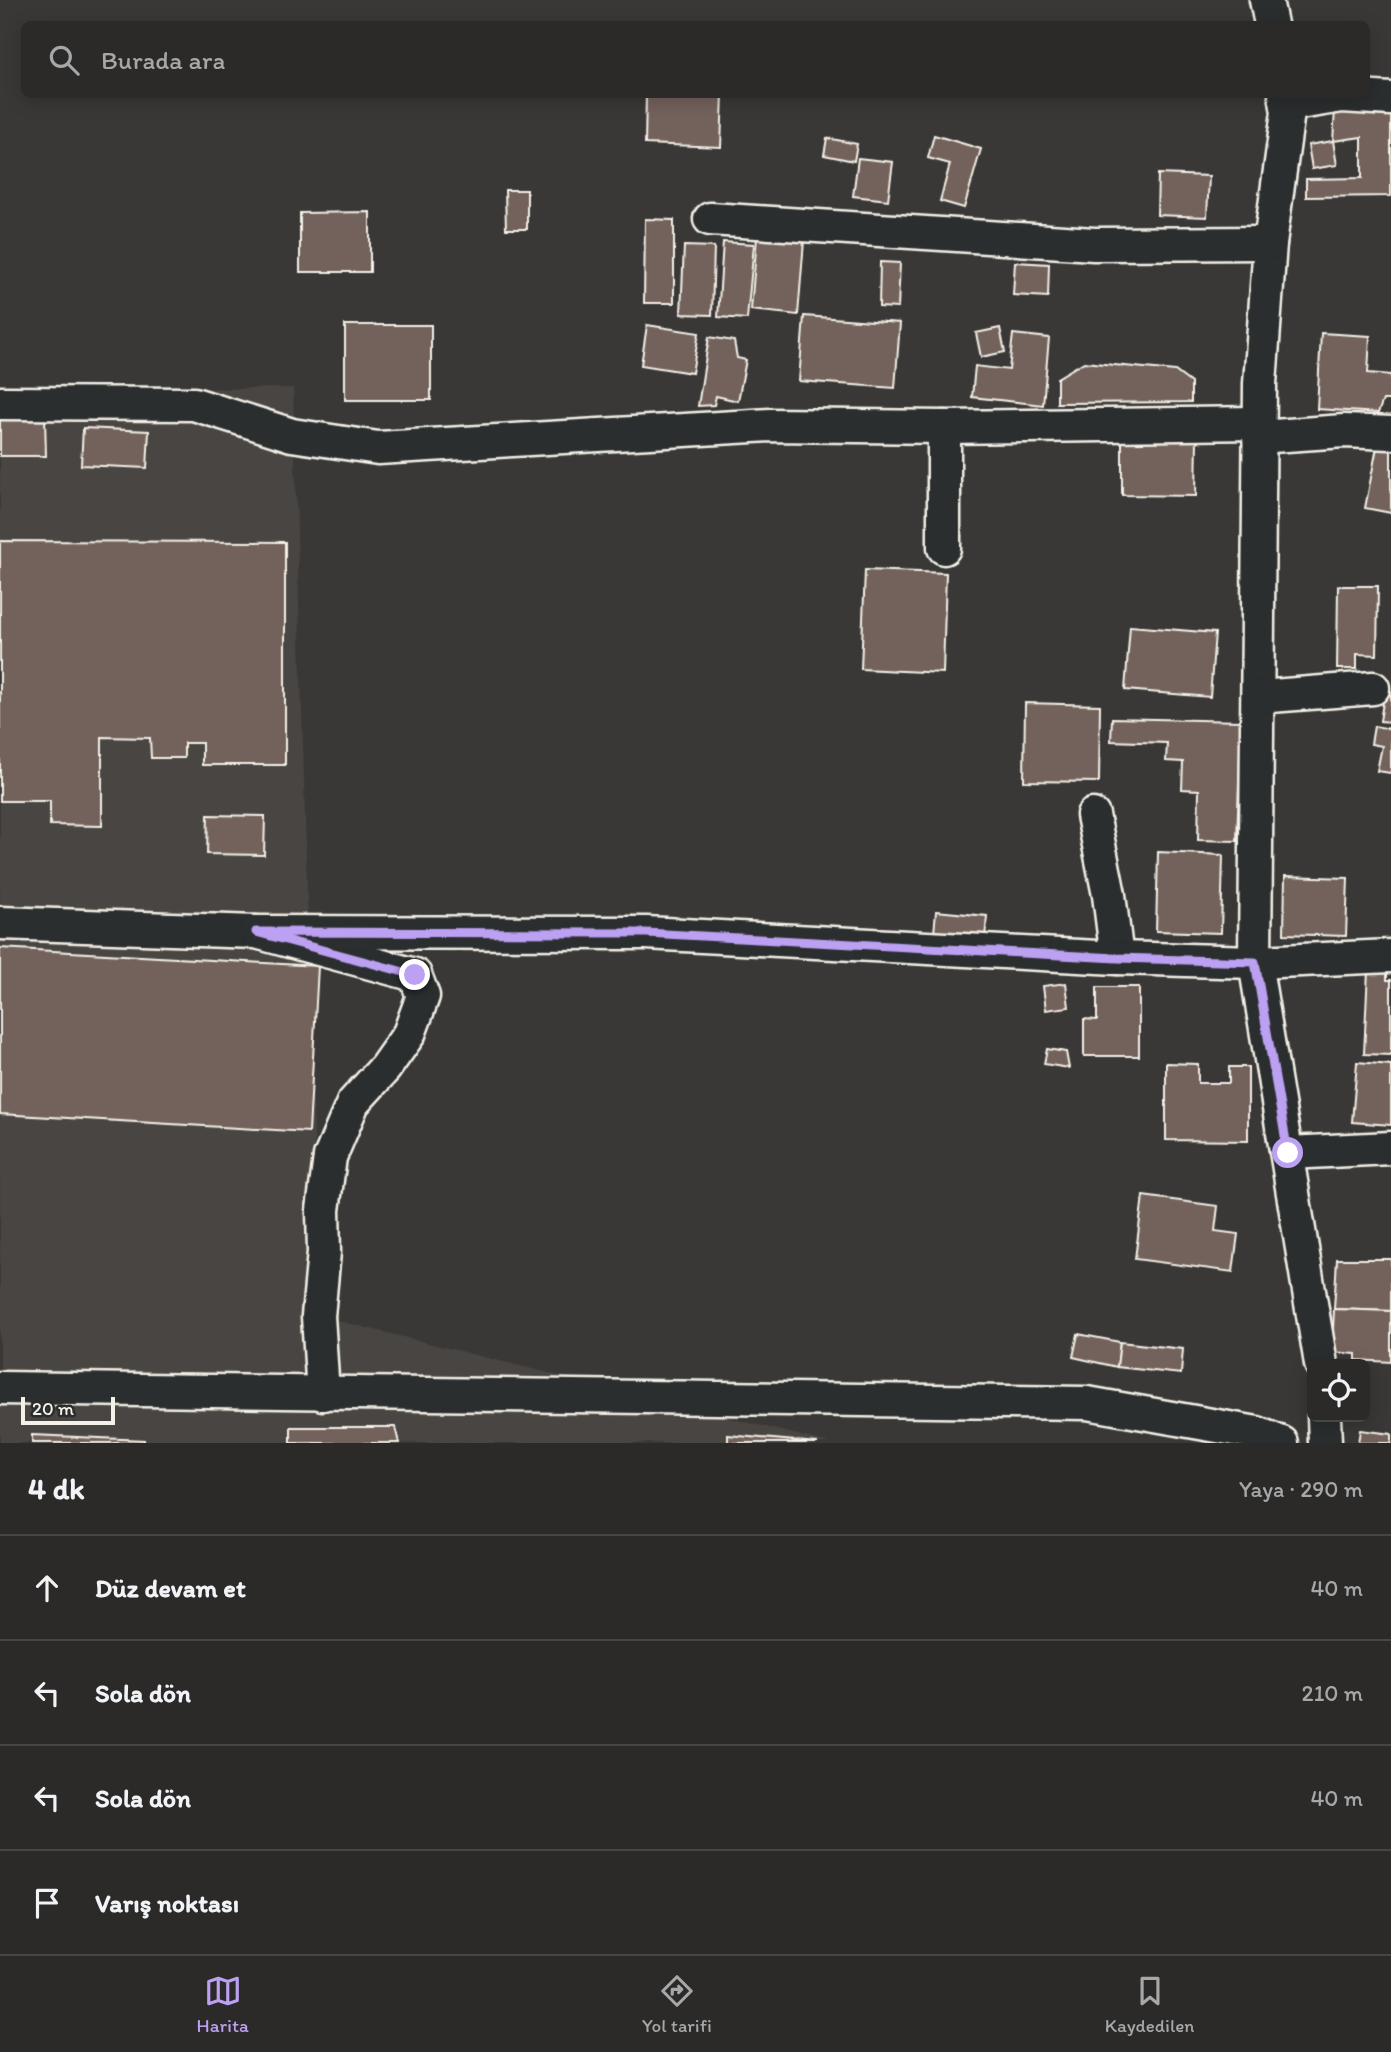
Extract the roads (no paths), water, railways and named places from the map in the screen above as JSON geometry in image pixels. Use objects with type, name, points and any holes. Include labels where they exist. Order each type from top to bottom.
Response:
[{"type":"street","points":[[1266,0],[1270,21]]},
{"type":"street","points":[[1314,98],[1286,100],[1270,243],[1259,430],[1255,962],[1320,1359]]},
{"type":"street","points":[[1370,98],[1391,99]]},
{"type":"street","points":[[710,219],[1094,244],[1270,243]]},
{"type":"street","points":[[0,403],[194,404],[292,435],[378,448],[770,425],[1391,432]]},
{"type":"street","points":[[944,427],[944,548]]},
{"type":"street","points":[[1259,697],[1373,688]]},
{"type":"street","points":[[1093,815],[1109,895],[1117,958]]},
{"type":"street","points":[[0,923],[256,932],[646,933],[1117,958],[1255,962],[1391,956]]},
{"type":"street","points":[[256,932],[415,975],[423,996],[409,1034],[385,1068],[353,1102],[330,1157],[323,1210],[324,1252],[318,1316],[323,1394]]},
{"type":"street","points":[[1288,1153],[1391,1148]]},
{"type":"street","points":[[0,1388],[1087,1403],[1257,1433],[1282,1443]]},
{"type":"street","points":[[1324,1422],[1325,1443]]}]
